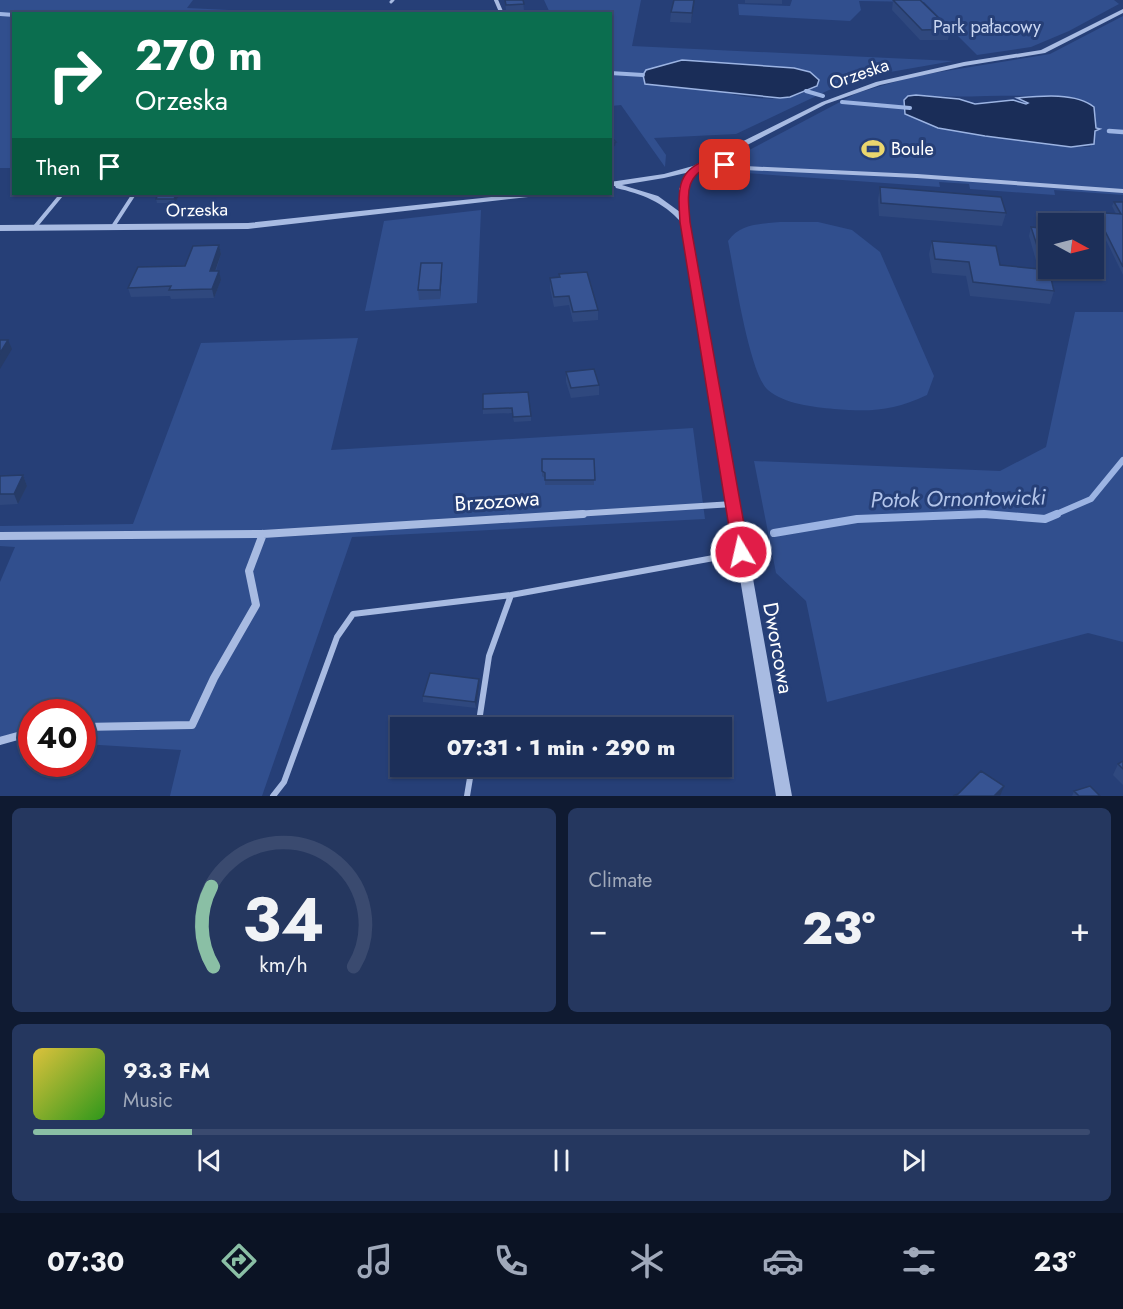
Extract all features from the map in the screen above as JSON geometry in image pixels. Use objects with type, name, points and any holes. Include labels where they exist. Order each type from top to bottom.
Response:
[{"type":"street","name":"Orzeska","points":[[612,184],[649,179],[696,168],[850,92],[909,75],[1043,52],[1123,12]]},
{"type":"street","points":[[612,185],[654,196],[677,197],[696,168]]},
{"type":"street","points":[[664,176],[676,182],[683,191]]},
{"type":"street","points":[[649,179],[646,186],[654,196],[668,204],[685,222]]},
{"type":"street","name":"Dworcowa","points":[[683,191],[685,222],[784,796]]},
{"type":"street","name":"Orzeska","points":[[0,228],[248,226],[528,195]]},
{"type":"street","name":"Brzozowa","points":[[0,536],[263,534],[733,504]]},
{"type":"street","points":[[96,727],[192,725],[214,678],[256,605],[249,571],[263,534]]},
{"type":"street","points":[[0,741],[18,736]]},
{"type":"lane","points":[[713,161],[744,168],[917,176],[1123,191]]},
{"type":"lane","points":[[33,228],[61,195]]},
{"type":"lane","points":[[112,228],[133,195]]},
{"type":"lane","points":[[273,796],[284,782],[337,637],[353,614],[511,594],[741,552]]},
{"type":"lane","points":[[480,717],[489,656],[511,594]]},
{"type":"lane","points":[[467,796],[470,777]]},
{"type":"green space","points":[[0,0],[193,0],[187,8],[274,12],[12,12],[12,168],[0,168]]},
{"type":"green space","points":[[544,0],[641,0],[632,46],[953,61],[873,75],[829,90],[736,134],[654,138],[666,155],[665,167],[621,105],[612,106],[612,12],[550,12]],"holes":[[[682,60],[794,68],[810,72],[817,87],[791,97],[774,99],[718,91],[646,70]]]},
{"type":"green space","name":"Park pałacowy","points":[[792,0],[1114,0],[1119,4],[1069,31],[1031,47],[977,55],[924,2],[859,1],[861,10],[850,21],[739,15],[738,4],[790,6]]},
{"type":"green space","points":[[1123,16],[1123,195],[1054,190],[1055,195],[970,189],[969,184],[939,182],[940,187],[717,171],[736,157],[857,93],[915,76],[1050,54]],"holes":[[[908,96],[1024,96],[1067,98],[1088,102],[1096,117],[1096,128],[1101,130],[1095,131],[1095,139],[1090,147],[1071,147],[938,127],[905,114],[904,100]]]},
{"type":"green space","points":[[481,210],[477,303],[365,311],[384,221]]},
{"type":"green space","points":[[780,222],[818,222],[852,230],[880,252],[934,376],[927,395],[892,407],[859,410],[800,404],[782,399],[768,390],[761,380],[749,343],[728,241],[745,228]]},
{"type":"green space","points":[[1075,312],[1123,312],[1123,642],[1088,633],[827,702],[806,601],[776,573],[754,461],[1000,471],[1046,447]]},
{"type":"green space","points":[[358,338],[331,450],[693,428],[705,519],[352,537],[262,796],[170,796],[181,750],[96,745],[96,699],[18,699],[18,741],[0,740],[0,582],[15,547],[0,546],[0,526],[133,524],[201,343]]},
{"type":"shaded area","points":[[682,60],[794,68],[810,72],[819,80],[817,86],[790,97],[780,98],[645,84],[643,75],[646,70]]},
{"type":"shaded area","points":[[908,96],[959,99],[975,104],[1013,100],[1026,104],[1028,103],[1017,98],[1068,97],[1094,107],[1096,128],[1100,129],[1095,131],[1094,144],[1071,147],[938,128],[905,114],[904,100]]},
{"type":"building","points":[[505,0],[523,0],[524,4],[506,5]]},
{"type":"building","points":[[674,0],[694,0],[692,13],[671,12]]},
{"type":"building","points":[[893,0],[920,0],[950,29],[922,30]]},
{"type":"building","points":[[880,187],[1001,197],[1006,213],[881,203]]},
{"type":"building","points":[[158,195],[176,195],[174,199],[156,199]]},
{"type":"building","points":[[1114,202],[1123,202],[1123,267],[1104,229],[1104,213],[1072,213],[1071,211],[1121,214]]},
{"type":"building","points":[[1031,227],[1038,228],[1038,249]]},
{"type":"building","points":[[932,241],[996,246],[1000,265],[1038,269],[1038,279],[1051,279],[1054,291],[973,282],[969,262],[935,259]]},
{"type":"building","points":[[219,245],[210,271],[219,271],[212,289],[169,290],[171,286],[128,288],[138,267],[185,266],[193,246]]},
{"type":"building","points":[[421,263],[442,263],[440,290],[418,290]]},
{"type":"building","points":[[587,272],[598,310],[573,312],[569,296],[554,297],[550,278],[560,277],[559,274]]},
{"type":"building","points":[[0,340],[8,340],[0,353]]},
{"type":"building","points":[[594,369],[599,385],[571,388],[566,372]]},
{"type":"building","points":[[528,392],[531,416],[513,417],[512,408],[483,409],[483,394]]},
{"type":"building","points":[[542,459],[594,459],[595,480],[545,480]]},
{"type":"building","points":[[23,475],[14,494],[0,494],[0,476]]},
{"type":"building","points":[[430,673],[479,679],[475,702],[423,696]]},
{"type":"building","points":[[981,771],[1004,786],[994,796],[953,796],[958,794]]},
{"type":"building","points":[[1090,786],[1100,796],[1079,796],[1074,791]]},
{"type":"waterway","points":[[0,14],[12,15]]},
{"type":"waterway","points":[[612,73],[643,75]]},
{"type":"waterway","points":[[806,91],[823,96]]},
{"type":"waterway","points":[[842,102],[910,108]]},
{"type":"waterway","points":[[1109,131],[1123,132]]},
{"type":"waterway","name":"Potok Ornontowicki","points":[[1054,515],[1091,499],[1123,460]]},
{"type":"waterway","name":"Potok Ornontowicki","points":[[996,515],[1045,519],[1057,514]]},
{"type":"waterway","name":"Potok Ornontowicki","points":[[774,533],[857,519],[959,515]]},
{"type":"waterway","name":"Potok Ornontowicki","points":[[959,515],[996,515]]},
{"type":"waterway","name":"Potok Ornontowicki","points":[[959,515],[996,515]]},
{"type":"place","name":"Boule","points":[[873,149]]},
{"type":"route","points":[[725,165],[713,161],[696,168],[686,180],[683,192],[685,222],[741,552]]}]
